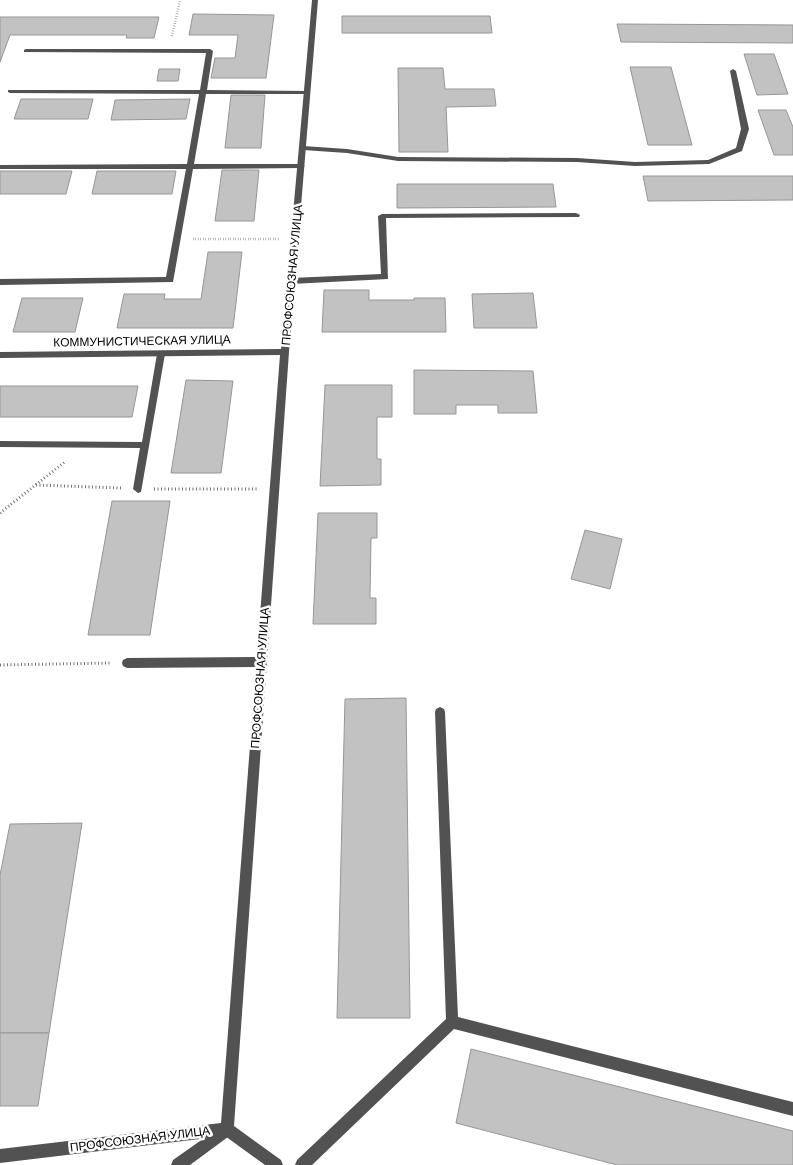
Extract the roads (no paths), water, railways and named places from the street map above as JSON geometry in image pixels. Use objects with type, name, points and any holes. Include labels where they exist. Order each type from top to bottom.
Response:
[{"type":"street","name":"ПРОФСОЮЗНАЯ УЛИЦА","points":[[0,1156],[227,1129],[285,352],[315,0]]},
{"type":"street","points":[[0,282],[170,280],[210,51],[26,51]]},
{"type":"street","points":[[303,148],[347,151],[398,159],[577,160],[636,164],[709,162],[739,149],[746,129],[733,71]]},
{"type":"street","points":[[10,91],[308,92]]},
{"type":"street","points":[[0,167],[301,166]]},
{"type":"street","points":[[291,281],[385,277],[382,216],[576,216]]},
{"type":"street","name":"КОММУНИСТИЧЕСКАЯ УЛИЦА","points":[[0,355],[285,352]]},
{"type":"street","points":[[138,489],[161,354]]},
{"type":"street","points":[[0,444],[145,445]]},
{"type":"street","points":[[127,663],[262,662]]},
{"type":"street","points":[[302,1165],[452,1022],[440,712]]},
{"type":"street","points":[[452,1022],[793,1109]]},
{"type":"street","points":[[178,1165],[201,1150],[227,1129],[276,1165]]}]
